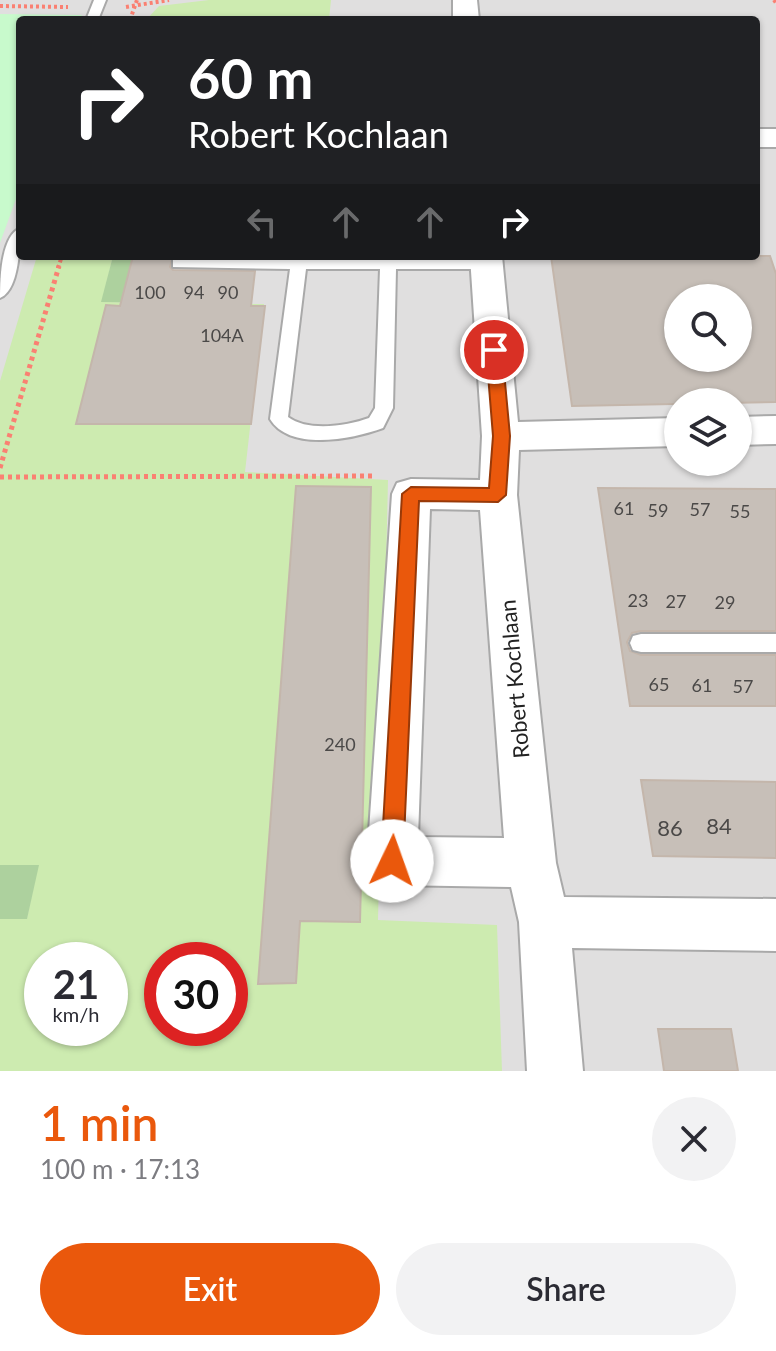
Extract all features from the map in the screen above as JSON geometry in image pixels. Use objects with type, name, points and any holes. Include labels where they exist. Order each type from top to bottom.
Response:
[{"type":"street","name":"Robert Kochlaan","points":[[486,260],[501,436],[498,495],[531,863],[544,922],[555,1071]]},
{"type":"street","points":[[752,431],[776,430]]},
{"type":"street","points":[[501,436],[664,432]]},
{"type":"street","points":[[498,495],[411,494],[392,861],[531,863]]},
{"type":"street","points":[[544,922],[776,925]]},
{"type":"lane","points":[[0,292],[16,245]]},
{"type":"lane","points":[[179,263],[486,260]]},
{"type":"lane","points":[[299,263],[279,419],[288,428],[351,431],[376,423],[384,408],[388,263]]},
{"type":"lane","points":[[641,643],[776,643]]},
{"type":"path","points":[[131,16],[137,0]]},
{"type":"path","points":[[134,7],[169,0]]},
{"type":"path","points":[[0,468],[61,260]]},
{"type":"path","points":[[0,477],[410,476],[411,494]]},
{"type":"shaded area","points":[[0,0],[776,0],[776,1071],[0,1071]]},
{"type":"green space","points":[[209,0],[331,0],[329,16],[150,16],[159,6]]},
{"type":"green space","points":[[0,14],[82,15],[16,16],[16,199],[0,243]]},
{"type":"green space","points":[[36,260],[112,260],[102,302],[264,304],[245,472],[388,480],[378,920],[497,925],[502,1071],[0,1071],[0,919],[27,918],[38,865],[0,865],[0,381]]},
{"type":"green space","points":[[112,260],[169,260],[161,303],[101,302]]},
{"type":"green space","points":[[0,865],[39,865],[27,919],[0,919]]},
{"type":"building","points":[[760,256],[770,256],[776,274],[776,402],[752,402],[752,388],[664,388],[664,404],[572,406],[552,260],[760,260]]},
{"type":"building","points":[[132,260],[172,260],[170,267],[173,270],[255,271],[251,306],[265,306],[251,424],[76,424],[106,305],[120,306]]},
{"type":"building","points":[[296,486],[371,487],[360,922],[300,921],[296,983],[258,984]]},
{"type":"building","points":[[598,488],[776,489],[776,631],[641,631],[632,633],[627,642],[630,651],[641,655],[776,655],[776,706],[630,706]]},
{"type":"building","points":[[641,780],[776,782],[776,858],[653,856]]},
{"type":"building","points":[[658,1029],[731,1029],[738,1071],[664,1071]]},
{"type":"route","points":[[392,861],[411,494],[498,495],[501,436],[494,350]]}]
